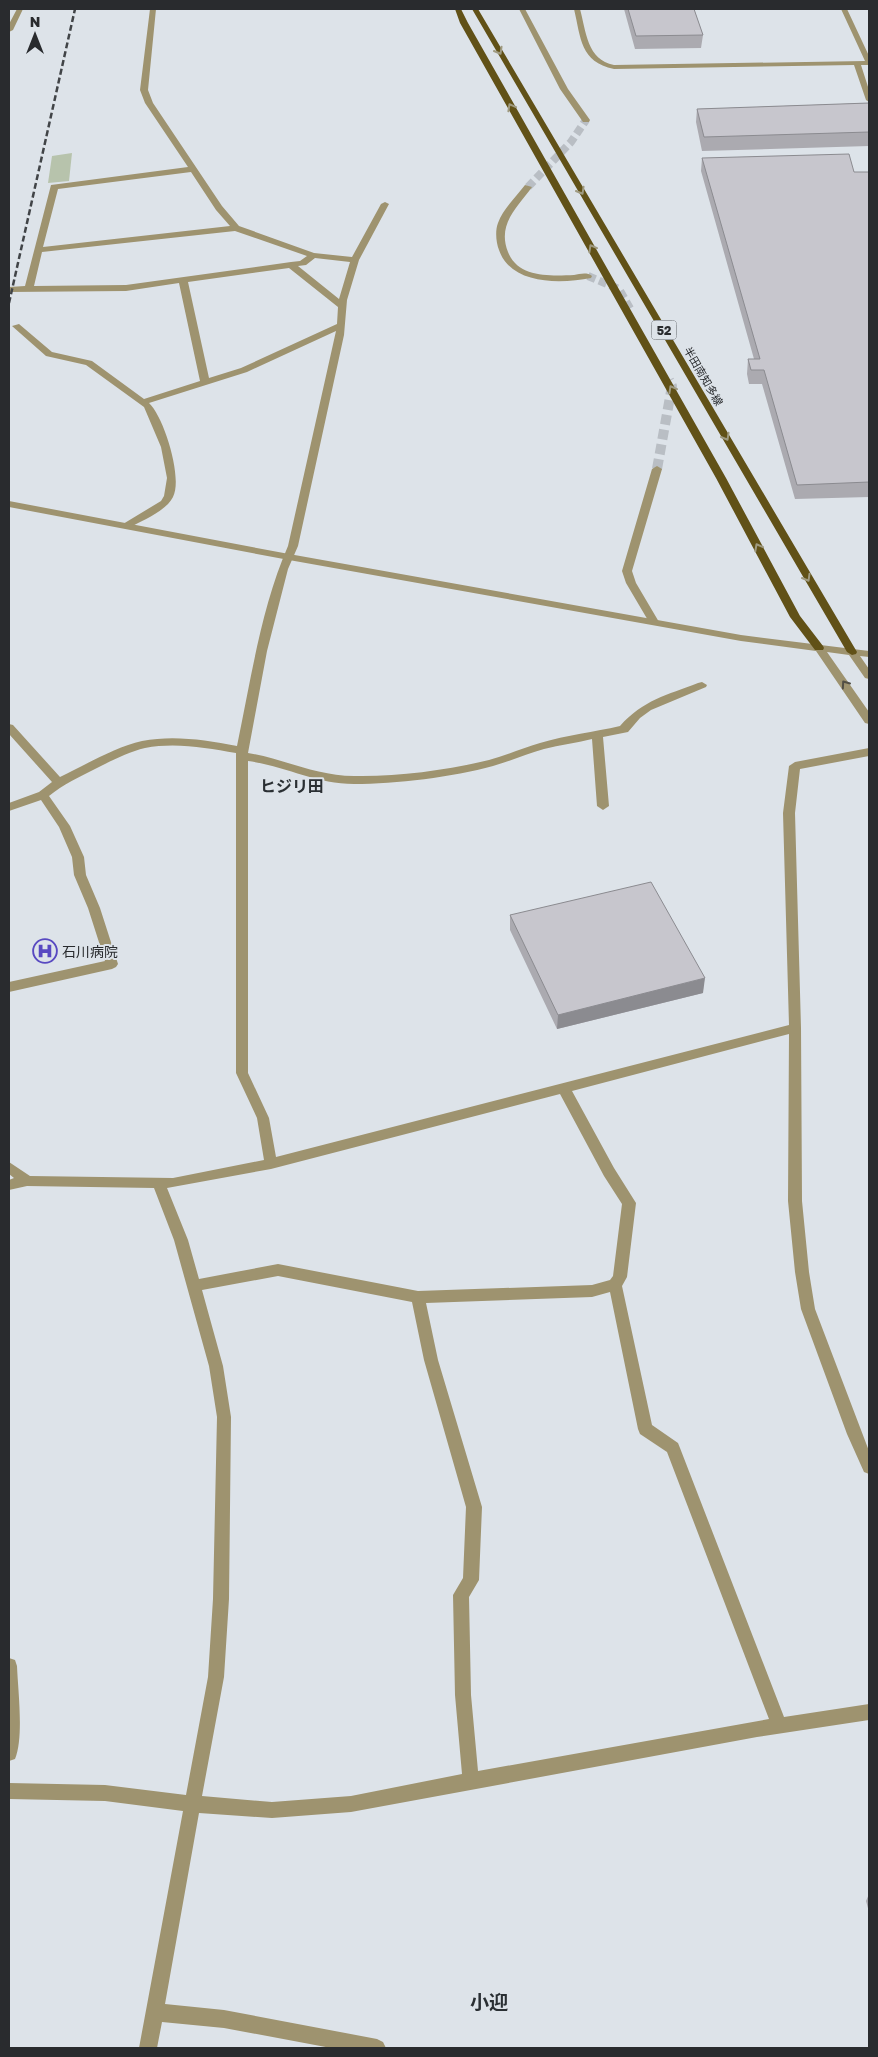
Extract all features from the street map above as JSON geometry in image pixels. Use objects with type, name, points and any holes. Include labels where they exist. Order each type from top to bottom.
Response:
[{"type":"main road","name":"52","points":[[458,9],[464,24],[721,478],[795,617],[819,648]]},
{"type":"main road","name":"半田南知多線","points":[[475,9],[852,652]]},
{"type":"street","points":[[9,30],[20,9]]},
{"type":"street","points":[[153,9],[144,90],[149,103],[219,208],[236,228]]},
{"type":"street","points":[[522,9],[564,88],[586,120]]},
{"type":"street","points":[[29,289],[54,187],[193,169]]},
{"type":"street","points":[[528,187],[504,219],[501,228],[503,252],[509,262],[518,270],[540,277],[588,276]]},
{"type":"street","points":[[271,1164],[263,1118],[242,1074],[242,753],[262,651],[283,569],[293,546],[341,325],[342,306],[355,260],[385,204]]},
{"type":"street","points":[[40,250],[236,228],[313,255],[355,260]]},
{"type":"street","points":[[9,289],[126,288],[303,263],[313,255]]},
{"type":"street","points":[[291,265],[342,306]]},
{"type":"street","points":[[183,280],[205,382]]},
{"type":"street","points":[[142,402],[244,370],[341,325]]},
{"type":"street","points":[[16,326],[49,354],[90,363],[148,406],[166,447],[172,478],[169,496],[164,503],[126,526]]},
{"type":"street","points":[[654,622],[630,583],[627,570],[657,469]]},
{"type":"street","points":[[9,504],[289,557],[741,638],[869,654]]},
{"type":"street","points":[[819,648],[869,720]]},
{"type":"street","points":[[852,652],[869,676]]},
{"type":"street","points":[[9,807],[43,795],[59,782],[104,760],[142,745],[166,742],[193,742],[242,753],[319,777],[354,780],[443,772],[491,763],[542,746],[596,733],[624,729],[636,715],[647,707],[702,685]]},
{"type":"street","points":[[9,728],[59,782]]},
{"type":"street","points":[[596,733],[603,806]]},
{"type":"street","points":[[869,752],[795,766],[789,813],[795,1028],[795,1201],[802,1272],[808,1309],[854,1434],[869,1467]]},
{"type":"street","points":[[9,987],[112,964],[94,908],[80,875],[78,857],[64,826],[43,795]]},
{"type":"street","points":[[9,1185],[27,1181],[159,1184],[191,1180],[271,1164],[795,1028]]},
{"type":"street","points":[[194,1286],[278,1270],[418,1297],[592,1291],[615,1285],[620,1277],[629,1203],[609,1172],[563,1087]]},
{"type":"street","points":[[9,1167],[27,1181]]},
{"type":"street","points":[[148,2048],[216,1677],[221,1599],[224,1417],[216,1366],[194,1286],[181,1240],[159,1184]]},
{"type":"street","points":[[615,1285],[645,1429],[673,1448],[780,1727]]},
{"type":"street","points":[[418,1297],[431,1360],[474,1507],[471,1580],[461,1595],[463,1695],[471,1781]]},
{"type":"street","points":[[9,1666],[12,1724],[9,1753]]},
{"type":"street","points":[[9,1791],[105,1793],[192,1804],[272,1810],[351,1804],[747,1731],[869,1712]]},
{"type":"street","points":[[154,2012],[224,2019],[377,2048]]},
{"type":"lane","points":[[577,9],[585,40],[596,62],[614,67],[869,63],[844,9]]},
{"type":"lane","points":[[857,63],[869,100]]},
{"type":"green space","points":[[72,153],[69,181],[48,183],[52,156]]},
{"type":"building","points":[[628,9],[694,9],[703,35],[636,36]]},
{"type":"building","points":[[869,103],[869,132],[704,137],[697,109]]},
{"type":"building","points":[[849,154],[854,172],[869,172],[869,482],[797,485],[764,370],[751,370],[748,359],[760,359],[702,158]]},
{"type":"building","points":[[651,882],[705,978],[558,1015],[510,915]]},
{"type":"tunnel","points":[[528,187],[571,142],[586,120]]},
{"type":"tunnel","points":[[588,276],[619,289],[632,312]]},
{"type":"tunnel","points":[[657,469],[672,386],[669,380]]},
{"type":"railway","points":[[9,303],[75,9]]},
{"type":"place","name":"石川病院","points":[[45,951]]},
{"type":"district","name":"ヒジリ田","points":[[292,786]]},
{"type":"district","name":"小迎","points":[[489,2001]]}]
